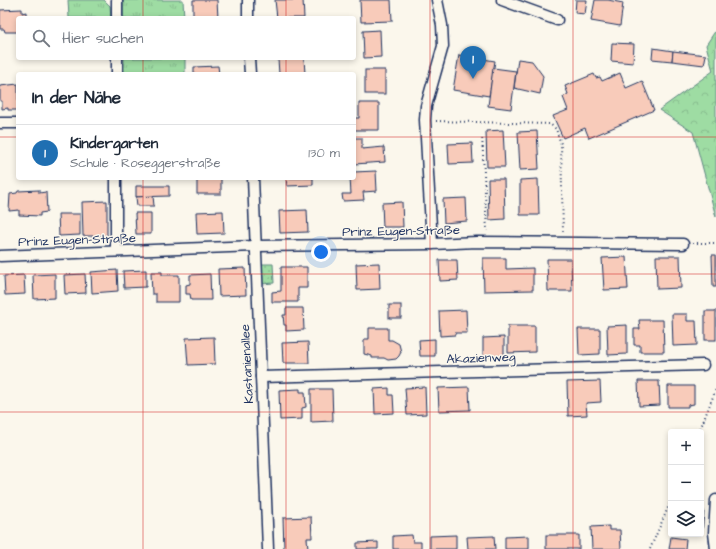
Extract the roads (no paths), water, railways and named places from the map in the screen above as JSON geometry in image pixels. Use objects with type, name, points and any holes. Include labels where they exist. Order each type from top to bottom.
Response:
[{"type":"street","points":[[117,0],[117,16]]},
{"type":"street","points":[[248,0],[248,16]]},
{"type":"street","points":[[432,244],[425,120],[426,106],[443,46],[442,25],[437,0]]},
{"type":"street","points":[[502,0],[557,20]]},
{"type":"street","points":[[117,60],[117,72]]},
{"type":"street","points":[[250,60],[250,72]]},
{"type":"street","points":[[0,123],[16,123]]},
{"type":"street","points":[[116,180],[116,251]]},
{"type":"street","name":"Kastanienallee","points":[[253,180],[268,549]]},
{"type":"street","name":"Prinz Eugen-Straße","points":[[0,256],[255,246],[488,242],[683,244]]},
{"type":"street","name":"Akazienweg","points":[[261,377],[702,365]]},
{"type":"street","points":[[716,500],[714,533],[716,549]]},
{"type":"place","name":"Kindergarten","points":[[473,79]]}]
